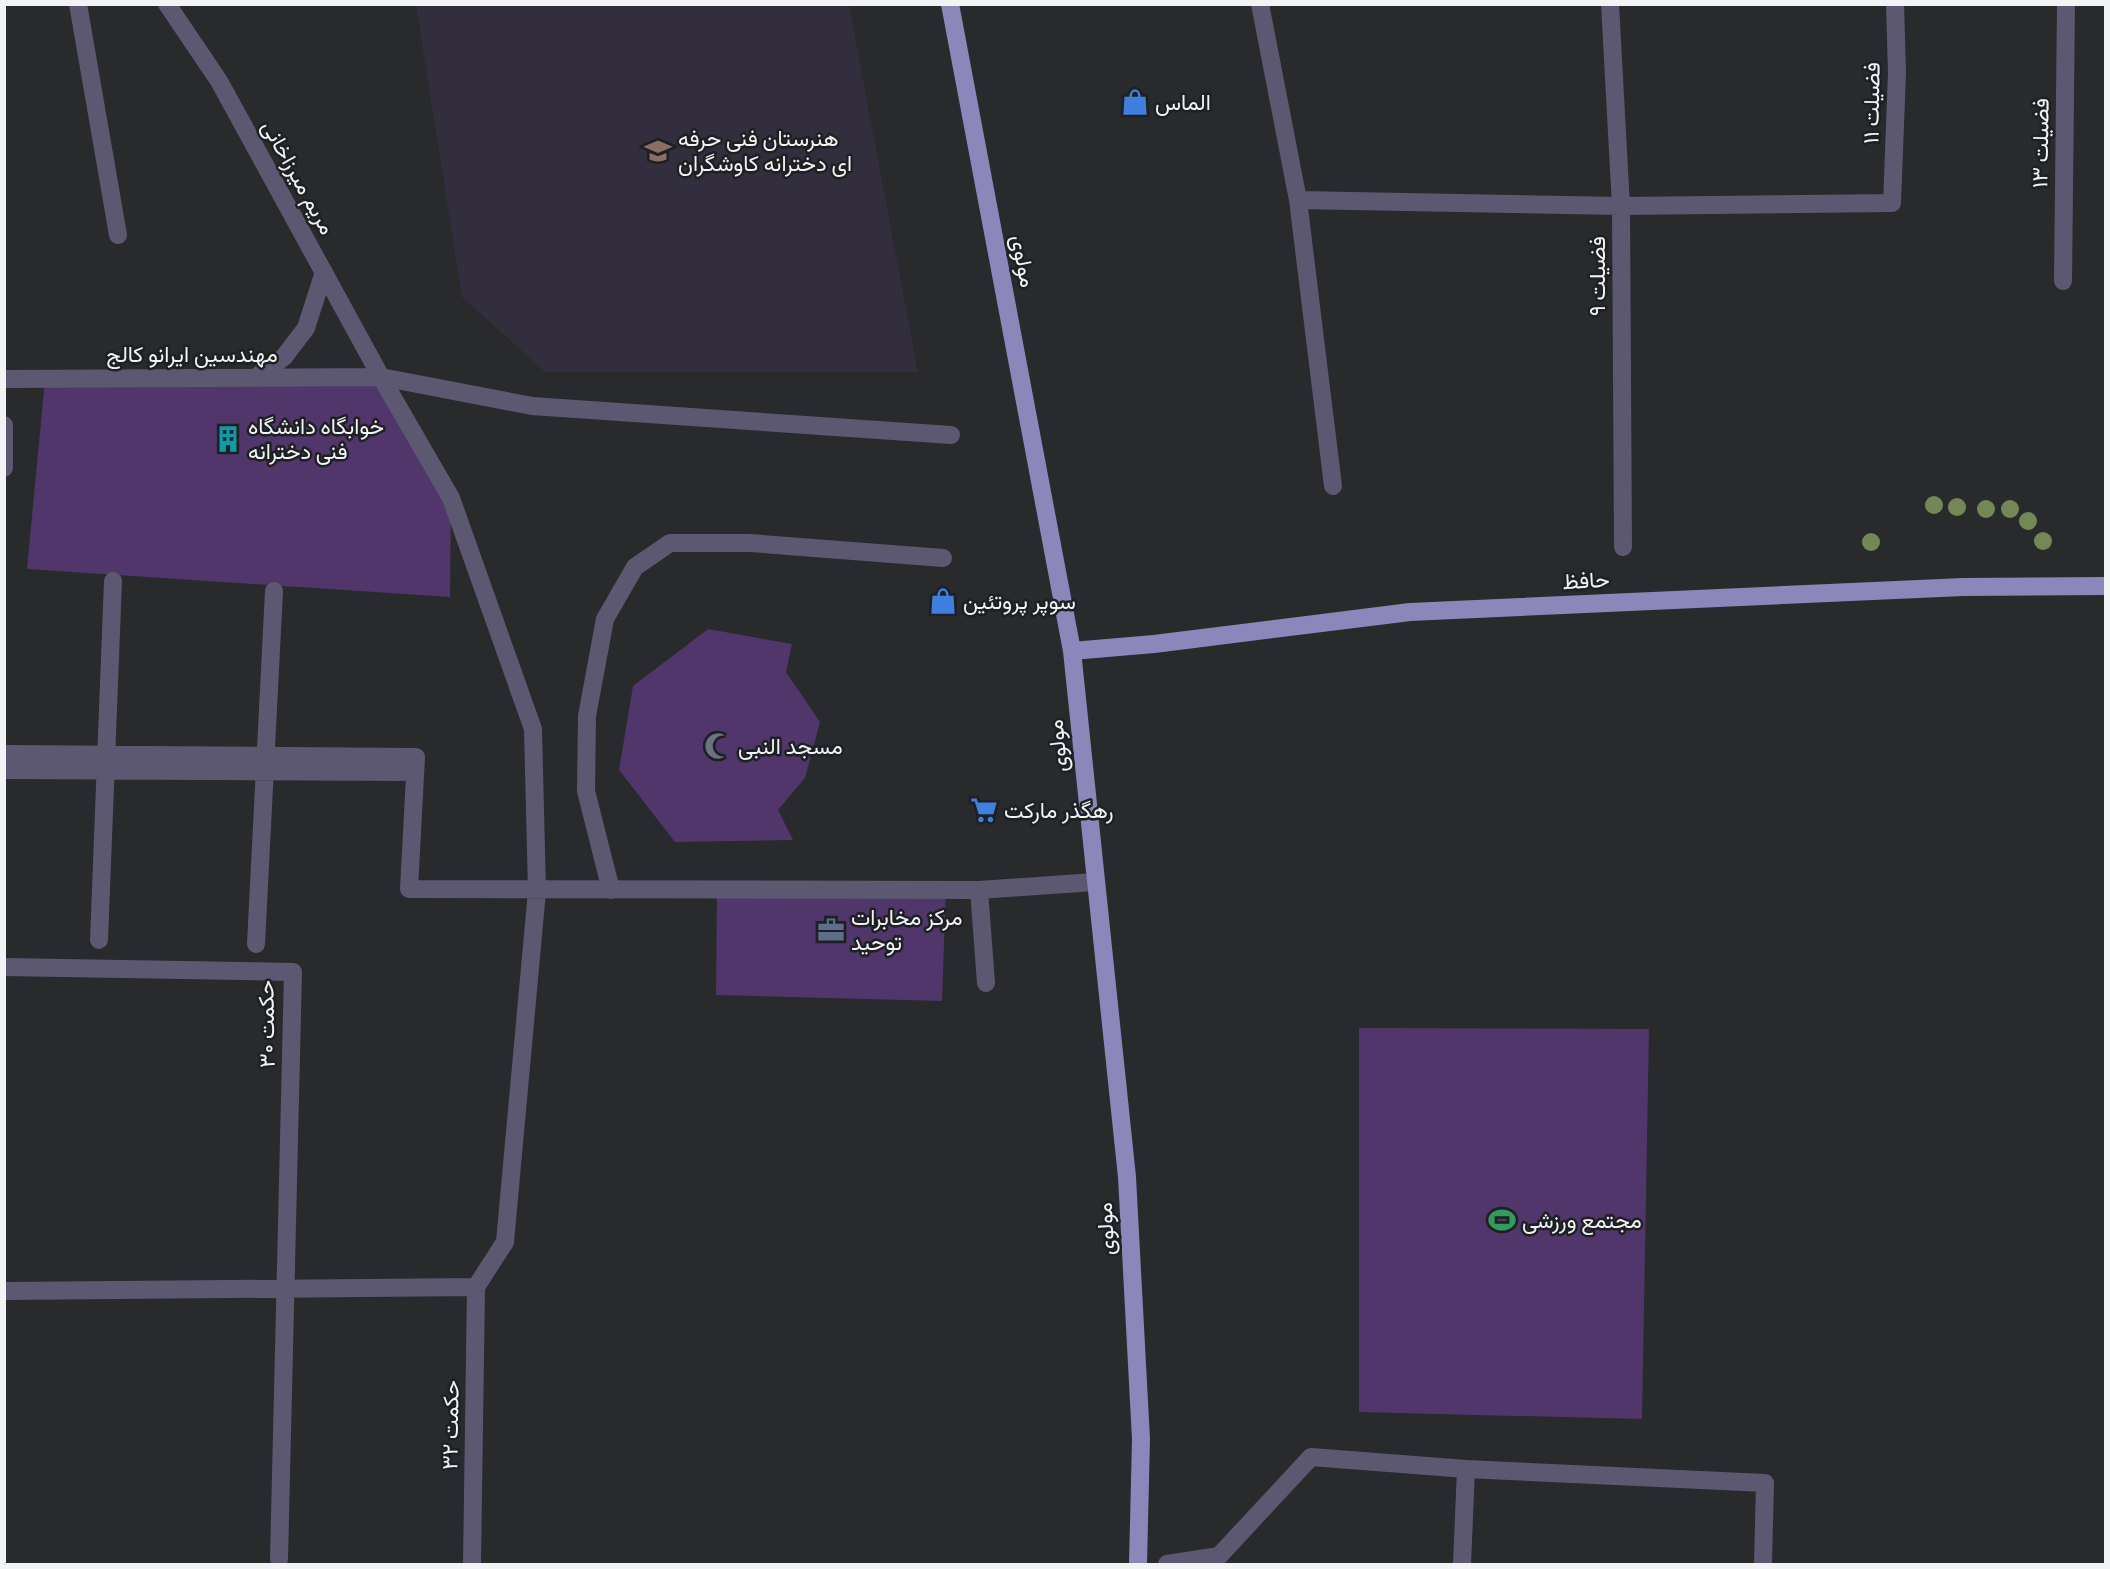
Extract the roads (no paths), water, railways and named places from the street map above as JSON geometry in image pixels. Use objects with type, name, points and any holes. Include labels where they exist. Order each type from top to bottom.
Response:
[{"type":"main road","name":"مولوی","points":[[950,4],[1071,651],[1126,1177],[1141,1439],[1138,1564]]},
{"type":"main road","name":"حافظ","points":[[1071,651],[1154,644],[1410,612],[1963,587],[2106,586]]},
{"type":"street","points":[[78,4],[118,235]]},
{"type":"street","name":"مریم میرزاخانی","points":[[167,4],[219,81],[381,377],[451,498],[533,729],[537,891],[505,1242],[476,1287]]},
{"type":"street","points":[[1260,4],[1298,200],[1333,486]]},
{"type":"street","name":"فضیلت ۹","points":[[1610,4],[1621,206],[1623,547]]},
{"type":"street","name":"فضیلت ۱۱","points":[[1621,206],[1892,203],[1897,73],[1895,4]]},
{"type":"street","name":"فضیلت ۱۳","points":[[2063,281],[2066,4]]},
{"type":"street","points":[[1298,200],[1621,206]]},
{"type":"street","points":[[255,378],[284,357],[306,328],[324,273]]},
{"type":"street","name":"مهندسین ایرانو کالج","points":[[4,379],[381,377],[532,406],[951,435]]},
{"type":"street","points":[[4,425],[4,468]]},
{"type":"street","points":[[611,890],[586,791],[586,716],[605,619],[635,567],[670,543],[750,543],[943,558]]},
{"type":"street","points":[[99,940],[113,581]]},
{"type":"street","points":[[256,944],[274,591]]},
{"type":"street","points":[[4,754],[106,763]]},
{"type":"street","points":[[4,770],[106,763],[265,763],[415,772],[409,889],[979,890],[1094,882]]},
{"type":"street","points":[[979,890],[986,983]]},
{"type":"street","name":"حکمت ۳۰","points":[[4,967],[293,972],[286,1288]]},
{"type":"street","points":[[4,1291],[476,1287]]},
{"type":"street","name":"حکمت ۳۲","points":[[472,1564],[476,1287]]},
{"type":"street","points":[[279,1559],[286,1288]]},
{"type":"street","points":[[1167,1564],[1220,1556],[1311,1457],[1466,1468],[1765,1483],[1763,1564]]},
{"type":"street","points":[[1462,1564],[1466,1468]]},
{"type":"place","name":"الماس","points":[[1135,102]]},
{"type":"place","name":"هنرستان فنی حرفه ای دخترانه کاوشگران","points":[[658,151]]},
{"type":"place","name":"خوابگاه دانشگاه فنی دخترانه","points":[[228,439]]},
{"type":"place","name":"سوپر پروتئین","points":[[943,601]]},
{"type":"place","name":"مسجد النبی","points":[[718,746]]},
{"type":"place","name":"رهگذر مارکت","points":[[984,810]]},
{"type":"place","name":"مرکز مخابرات توحید","points":[[831,930]]},
{"type":"place","name":"مجتمع ورزشی","points":[[1502,1220]]}]
